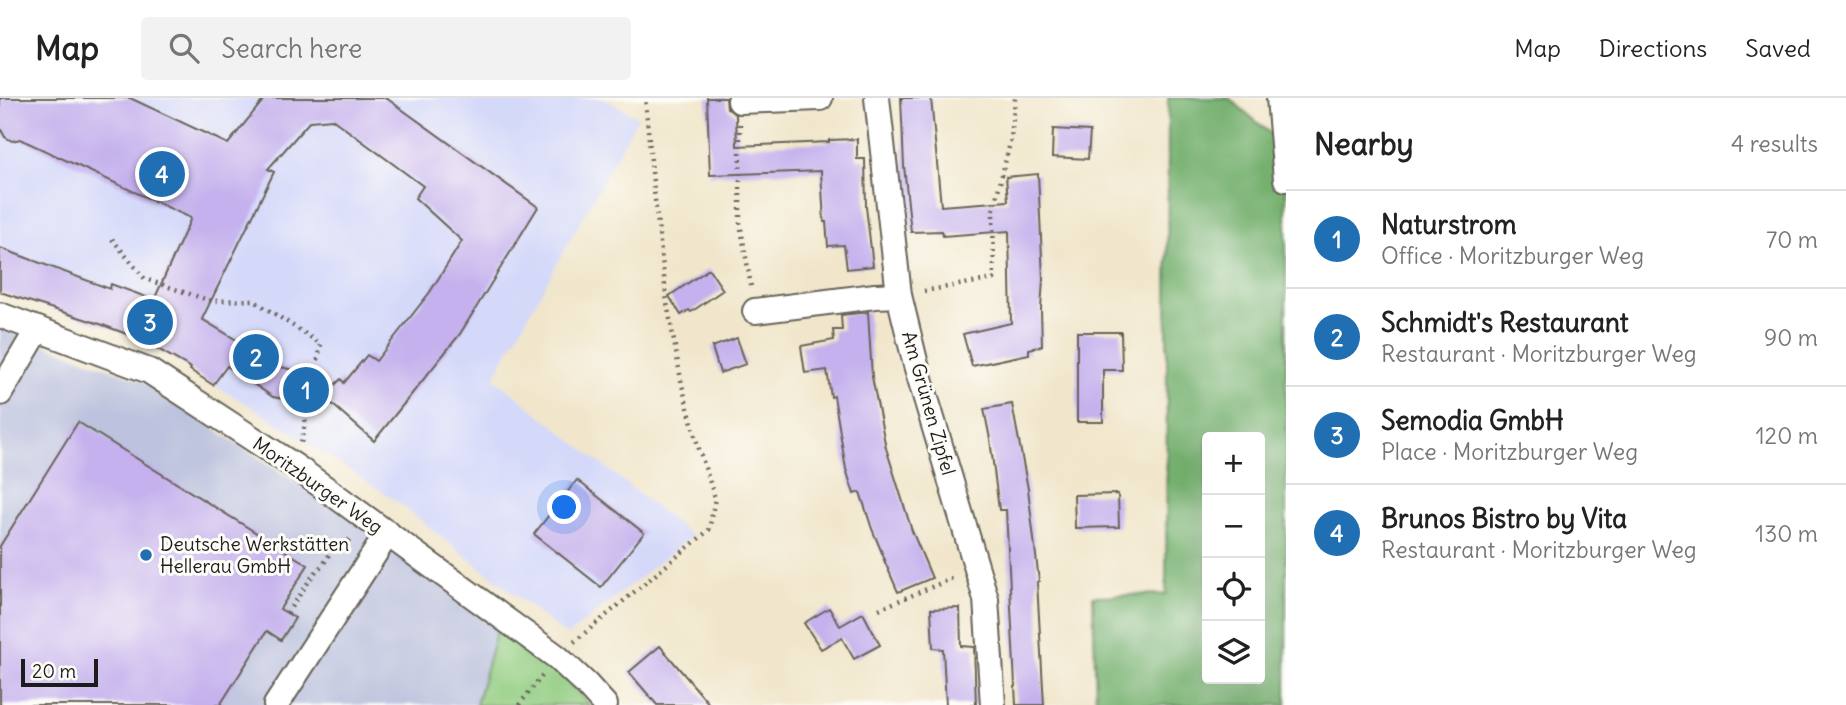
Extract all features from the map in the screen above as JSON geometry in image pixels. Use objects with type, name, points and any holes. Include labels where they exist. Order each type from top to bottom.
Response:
[{"type":"street","points":[[740,100],[820,98]]},
{"type":"street","name":"Am Grünen Zipfel","points":[[877,98],[899,295],[916,365],[986,599],[993,705]]},
{"type":"street","points":[[1279,98],[1286,179]]},
{"type":"street","points":[[755,311],[899,295]]},
{"type":"street","name":"Moritzburger Weg","points":[[0,315],[149,371],[296,467],[388,533],[556,657],[605,705]]},
{"type":"street","points":[[0,393],[38,329]]},
{"type":"street","points":[[276,705],[388,533]]},
{"type":"path","points":[[519,705],[556,657],[709,530],[715,498],[682,385],[667,303],[645,98]]},
{"type":"path","points":[[899,295],[994,279],[993,211],[1011,139],[1014,98]]},
{"type":"path","points":[[740,100],[740,223],[755,311]]},
{"type":"path","points":[[112,239],[145,279],[211,301],[253,300],[321,344],[296,467]]},
{"type":"path","points":[[288,613],[335,544],[349,540],[364,516]]},
{"type":"path","points":[[879,609],[977,568]]},
{"type":"shaded area","points":[[0,98],[602,98],[638,117],[494,378],[692,536],[567,636],[396,501],[175,359],[140,339],[0,292]]},
{"type":"shaded area","points":[[0,328],[142,381],[350,518],[498,626],[476,705],[0,705]]},
{"type":"green space","points":[[1168,98],[1229,98],[1271,134],[1286,134],[1286,705],[1096,705],[1093,596],[1166,594]]},
{"type":"green space","points":[[498,626],[555,667],[590,705],[476,705]]},
{"type":"building","points":[[0,98],[130,98],[228,144],[265,98],[386,98],[538,207],[460,334],[374,441],[323,396],[341,379],[344,383],[367,355],[376,361],[430,292],[462,241],[415,198],[423,186],[332,119],[310,121],[268,169],[274,172],[202,319],[281,367],[305,373],[298,402],[273,397],[227,366],[213,385],[190,370],[191,368],[140,339],[0,292],[0,248],[110,289],[111,284],[154,300],[191,218],[20,139],[12,141],[5,137],[0,128]]},
{"type":"building","points":[[707,98],[726,98],[727,108],[736,115],[737,146],[857,139],[857,159],[865,159],[866,207],[873,266],[847,269],[844,245],[828,246],[821,171],[710,175]]},
{"type":"building","points":[[901,98],[931,98],[941,206],[1008,201],[1006,177],[1038,174],[1043,279],[1042,346],[1029,349],[1029,354],[972,366],[963,334],[1011,323],[1009,231],[943,236],[942,231],[911,232]]},
{"type":"building","points":[[1053,129],[1090,131],[1088,159],[1052,157]]},
{"type":"building","points":[[709,269],[723,290],[691,312],[689,310],[681,315],[669,296]]},
{"type":"building","points":[[868,312],[872,377],[886,448],[912,531],[932,578],[898,592],[860,492],[854,494],[846,469],[827,370],[805,373],[801,346],[834,340],[833,330],[842,330],[841,315]]},
{"type":"building","points":[[1077,332],[1121,332],[1122,370],[1103,370],[1103,422],[1077,422]]},
{"type":"building","points":[[737,338],[746,364],[720,373],[712,347]]},
{"type":"building","points":[[1012,404],[1028,489],[1039,581],[1044,705],[1016,705],[1006,510],[999,510],[984,409]]},
{"type":"building","name":"Deutsche Werkstätten Hellerau GmbH","points":[[78,422],[308,565],[280,609],[295,618],[281,640],[267,631],[220,705],[0,705],[0,546]]},
{"type":"building","points":[[577,480],[644,533],[601,587],[534,534]]},
{"type":"building","points":[[1118,494],[1119,527],[1075,528],[1074,495]]},
{"type":"building","points":[[829,608],[840,626],[863,613],[880,645],[854,659],[842,638],[821,649],[804,623]]},
{"type":"building","points":[[960,608],[961,646],[974,647],[976,705],[946,705],[943,649],[933,648],[931,609]]},
{"type":"building","points":[[660,646],[710,705],[657,705],[629,672]]},
{"type":"place","name":"Brunos Bistro by Vita","points":[[162,174]]},
{"type":"place","name":"Semodia GmbH","points":[[150,322]]},
{"type":"place","name":"Schmidt's Restaurant","points":[[256,357]]},
{"type":"place","name":"Naturstrom","points":[[306,390]]},
{"type":"place","name":"Deutsche Werkstätten Hellerau GmbH","points":[[146,555]]}]
